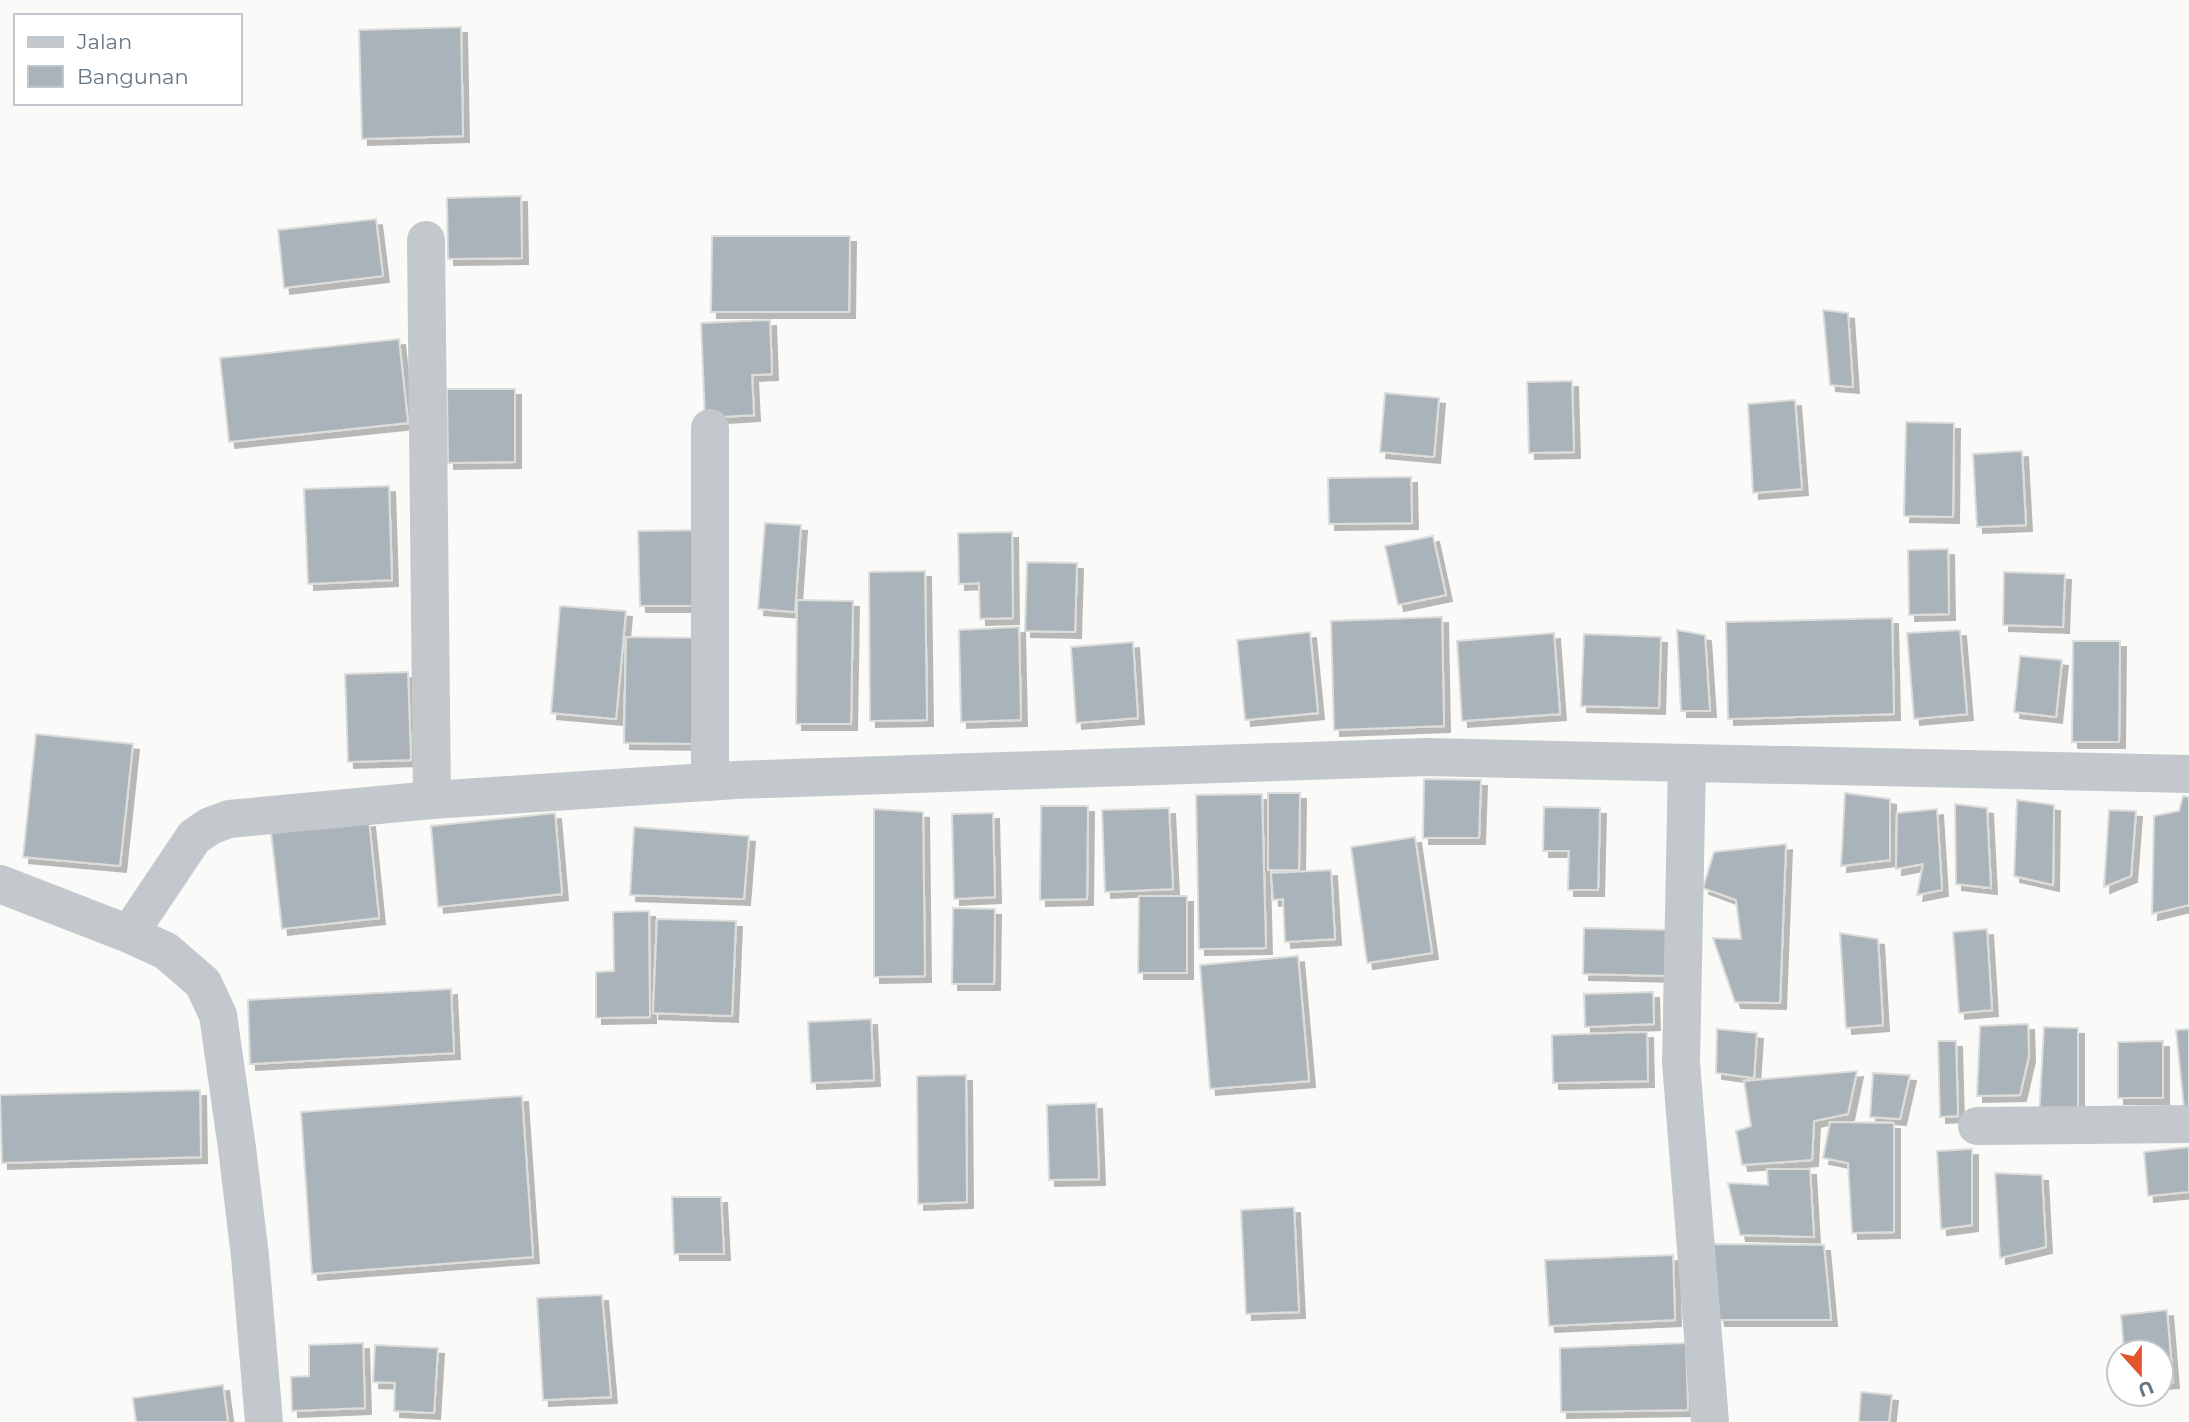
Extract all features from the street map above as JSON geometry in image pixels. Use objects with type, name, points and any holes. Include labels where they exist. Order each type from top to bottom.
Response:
[{"type":"street","points":[[426,240],[432,800]]},
{"type":"street","points":[[710,428],[710,782]]},
{"type":"street","points":[[129,934],[194,838],[211,826],[229,819],[432,800],[710,782],[1426,757],[2189,774]]},
{"type":"street","points":[[1687,763],[1681,1063],[1710,1422]]},
{"type":"street","points":[[0,884],[166,951],[203,983],[218,1015],[250,1256],[264,1422]]},
{"type":"street","points":[[1977,1126],[2189,1124]]},
{"type":"building","points":[[461,27],[463,136],[362,139],[359,30]]},
{"type":"building","points":[[521,196],[522,258],[448,259],[447,198]]},
{"type":"building","points":[[376,219],[383,276],[284,288],[278,230]]},
{"type":"building","points":[[712,236],[850,236],[849,312],[711,312]]},
{"type":"building","points":[[1823,310],[1848,313],[1853,387],[1830,385]]},
{"type":"building","points":[[770,320],[772,374],[752,375],[754,415],[705,418],[701,323]]},
{"type":"building","points":[[399,339],[408,423],[229,442],[220,358]]},
{"type":"building","points":[[1572,381],[1574,452],[1529,453],[1527,382]]},
{"type":"building","points":[[447,389],[515,389],[515,462],[448,463]]},
{"type":"building","points":[[1385,393],[1439,398],[1434,457],[1380,452]]},
{"type":"building","points":[[1795,400],[1802,489],[1753,493],[1748,404]]},
{"type":"building","points":[[1906,422],[1954,423],[1953,517],[1904,516]]},
{"type":"building","points":[[2022,451],[2026,525],[1977,527],[1973,454]]},
{"type":"building","points":[[1411,477],[1412,523],[1329,524],[1328,478]]},
{"type":"building","points":[[389,486],[392,580],[308,584],[304,489]]},
{"type":"building","points":[[765,523],[801,525],[795,612],[758,609]]},
{"type":"building","points":[[701,530],[702,606],[640,606],[638,531]]},
{"type":"building","points":[[1012,532],[1013,618],[980,619],[979,583],[959,584],[958,533]]},
{"type":"building","points":[[1433,536],[1446,595],[1398,605],[1385,546]]},
{"type":"building","points":[[1948,549],[1949,614],[1909,615],[1908,550]]},
{"type":"building","points":[[1027,562],[1077,563],[1075,632],[1025,631]]},
{"type":"building","points":[[925,571],[927,720],[870,721],[869,572]]},
{"type":"building","points":[[2004,572],[2065,574],[2063,627],[2003,625]]},
{"type":"building","points":[[797,600],[853,601],[851,724],[796,724]]},
{"type":"building","points":[[560,606],[626,611],[616,719],[551,713]]},
{"type":"building","points":[[1442,617],[1444,726],[1334,730],[1331,621]]},
{"type":"building","points":[[1892,618],[1894,714],[1728,719],[1726,622]]},
{"type":"building","points":[[1019,627],[1021,720],[961,722],[959,630]]},
{"type":"building","points":[[1677,630],[1705,635],[1710,711],[1681,711]]},
{"type":"building","points":[[1960,630],[1967,714],[1914,719],[1907,633]]},
{"type":"building","points":[[1310,632],[1318,713],[1245,720],[1237,640]]},
{"type":"building","points":[[1554,633],[1560,714],[1462,721],[1457,641]]},
{"type":"building","points":[[1584,634],[1661,637],[1659,708],[1581,706]]},
{"type":"building","points":[[626,637],[704,638],[702,744],[624,743]]},
{"type":"building","points":[[2073,641],[2120,641],[2119,742],[2072,742]]},
{"type":"building","points":[[1133,642],[1138,718],[1076,723],[1071,647]]},
{"type":"building","points":[[2020,656],[2062,660],[2056,717],[2014,712]]},
{"type":"building","points":[[408,672],[411,760],[348,762],[345,674]]},
{"type":"building","points":[[36,734],[133,744],[120,866],[23,857]]},
{"type":"building","points":[[1424,779],[1481,780],[1479,838],[1423,838]]},
{"type":"building","points":[[1268,793],[1300,793],[1299,870],[1268,870]]},
{"type":"building","points":[[1845,793],[1890,799],[1890,860],[1841,866]]},
{"type":"building","points":[[1262,794],[1266,948],[1199,949],[1196,795]]},
{"type":"building","points":[[2183,796],[2189,797],[2189,905],[2152,914],[2154,816],[2179,811]]},
{"type":"building","points":[[2017,800],[2054,805],[2053,885],[2014,876]]},
{"type":"building","points":[[1955,804],[1987,808],[1991,888],[1956,884]]},
{"type":"building","points":[[1041,806],[1088,806],[1087,899],[1040,900]]},
{"type":"building","points":[[1544,807],[1600,808],[1598,890],[1568,890],[1569,851],[1543,851]]},
{"type":"building","points":[[1169,808],[1173,889],[1105,892],[1102,810]]},
{"type":"building","points":[[874,809],[923,812],[925,976],[874,977]]},
{"type":"building","points":[[1937,809],[1942,890],[1917,895],[1923,864],[1896,869],[1897,813]]},
{"type":"building","points":[[2109,810],[2136,811],[2131,876],[2104,887]]},
{"type":"building","points":[[555,813],[562,894],[438,907],[431,826]]},
{"type":"building","points":[[993,813],[995,897],[954,899],[952,814]]},
{"type":"building","points":[[369,821],[379,918],[282,929],[271,832]]},
{"type":"building","points":[[634,827],[749,836],[744,899],[630,895]]},
{"type":"building","points":[[1415,837],[1432,953],[1367,963],[1351,847]]},
{"type":"building","points":[[1786,844],[1780,1003],[1735,1002],[1713,938],[1741,939],[1736,900],[1703,888],[1714,852]]},
{"type":"building","points":[[1331,870],[1335,939],[1285,942],[1283,899],[1273,900],[1271,873]]},
{"type":"building","points":[[1139,896],[1187,896],[1187,973],[1138,973]]},
{"type":"building","points":[[953,908],[995,909],[994,984],[952,984]]},
{"type":"building","points":[[649,911],[650,1017],[596,1018],[596,972],[614,971],[613,912]]},
{"type":"building","points":[[657,919],[736,921],[732,1016],[653,1013]]},
{"type":"building","points":[[1584,928],[1671,930],[1671,976],[1583,974]]},
{"type":"building","points":[[1987,929],[1992,1010],[1959,1013],[1953,932]]},
{"type":"building","points":[[1840,933],[1878,939],[1883,1025],[1846,1028]]},
{"type":"building","points":[[1298,956],[1309,1081],[1210,1089],[1200,965]]},
{"type":"building","points":[[451,989],[454,1053],[250,1064],[248,1000]]},
{"type":"building","points":[[1653,992],[1654,1024],[1585,1027],[1584,994]]},
{"type":"building","points":[[871,1019],[874,1080],[811,1083],[808,1022]]},
{"type":"building","points":[[2028,1024],[2029,1056],[2020,1095],[1977,1096],[1980,1026]]},
{"type":"building","points":[[2044,1027],[2078,1028],[2078,1111],[2039,1116]]},
{"type":"building","points":[[1717,1029],[1757,1033],[1754,1078],[1716,1073]]},
{"type":"building","points":[[2189,1029],[2189,1118],[2185,1118],[2176,1030]]},
{"type":"building","points":[[1647,1032],[1648,1081],[1553,1083],[1552,1035]]},
{"type":"building","points":[[1938,1041],[1956,1041],[1958,1116],[1940,1117]]},
{"type":"building","points":[[2163,1041],[2163,1098],[2118,1098],[2118,1042]]},
{"type":"building","points":[[1857,1071],[1848,1114],[1814,1121],[1812,1160],[1742,1165],[1736,1131],[1751,1126],[1744,1081]]},
{"type":"building","points":[[1873,1073],[1910,1075],[1900,1119],[1870,1117]]},
{"type":"building","points":[[966,1075],[967,1202],[918,1204],[917,1076]]},
{"type":"building","points":[[200,1090],[201,1157],[2,1163],[0,1095]]},
{"type":"building","points":[[522,1096],[533,1257],[312,1274],[301,1112]]},
{"type":"building","points":[[1096,1103],[1099,1179],[1049,1180],[1047,1105]]},
{"type":"building","points":[[1830,1122],[1894,1123],[1894,1232],[1852,1233],[1848,1163],[1823,1158]]},
{"type":"building","points":[[2189,1147],[2189,1192],[2148,1196],[2144,1152]]},
{"type":"building","points":[[1972,1149],[1972,1225],[1941,1229],[1937,1151]]},
{"type":"building","points":[[1767,1169],[1810,1169],[1814,1237],[1740,1235],[1728,1183],[1768,1185]]},
{"type":"building","points":[[1995,1173],[2042,1175],[2046,1247],[2000,1258]]},
{"type":"building","points":[[672,1197],[721,1197],[724,1254],[674,1254]]},
{"type":"building","points":[[1294,1207],[1299,1312],[1246,1314],[1241,1210]]},
{"type":"building","points":[[1707,1244],[1824,1245],[1831,1320],[1719,1320]]},
{"type":"building","points":[[1673,1255],[1675,1320],[1549,1326],[1545,1260]]},
{"type":"building","points":[[602,1295],[611,1397],[543,1400],[537,1298]]},
{"type":"building","points":[[2167,1310],[2169,1338],[2123,1338],[2121,1315]]},
{"type":"building","points":[[363,1343],[365,1408],[292,1411],[291,1377],[309,1376],[309,1345]]},
{"type":"building","points":[[1686,1343],[1688,1410],[1561,1412],[1560,1348]]},
{"type":"building","points":[[375,1345],[438,1348],[434,1413],[394,1411],[395,1383],[373,1382]]},
{"type":"building","points":[[223,1385],[228,1422],[136,1422],[133,1398]]},
{"type":"building","points":[[1861,1392],[1892,1395],[1889,1422],[1859,1422]]}]
